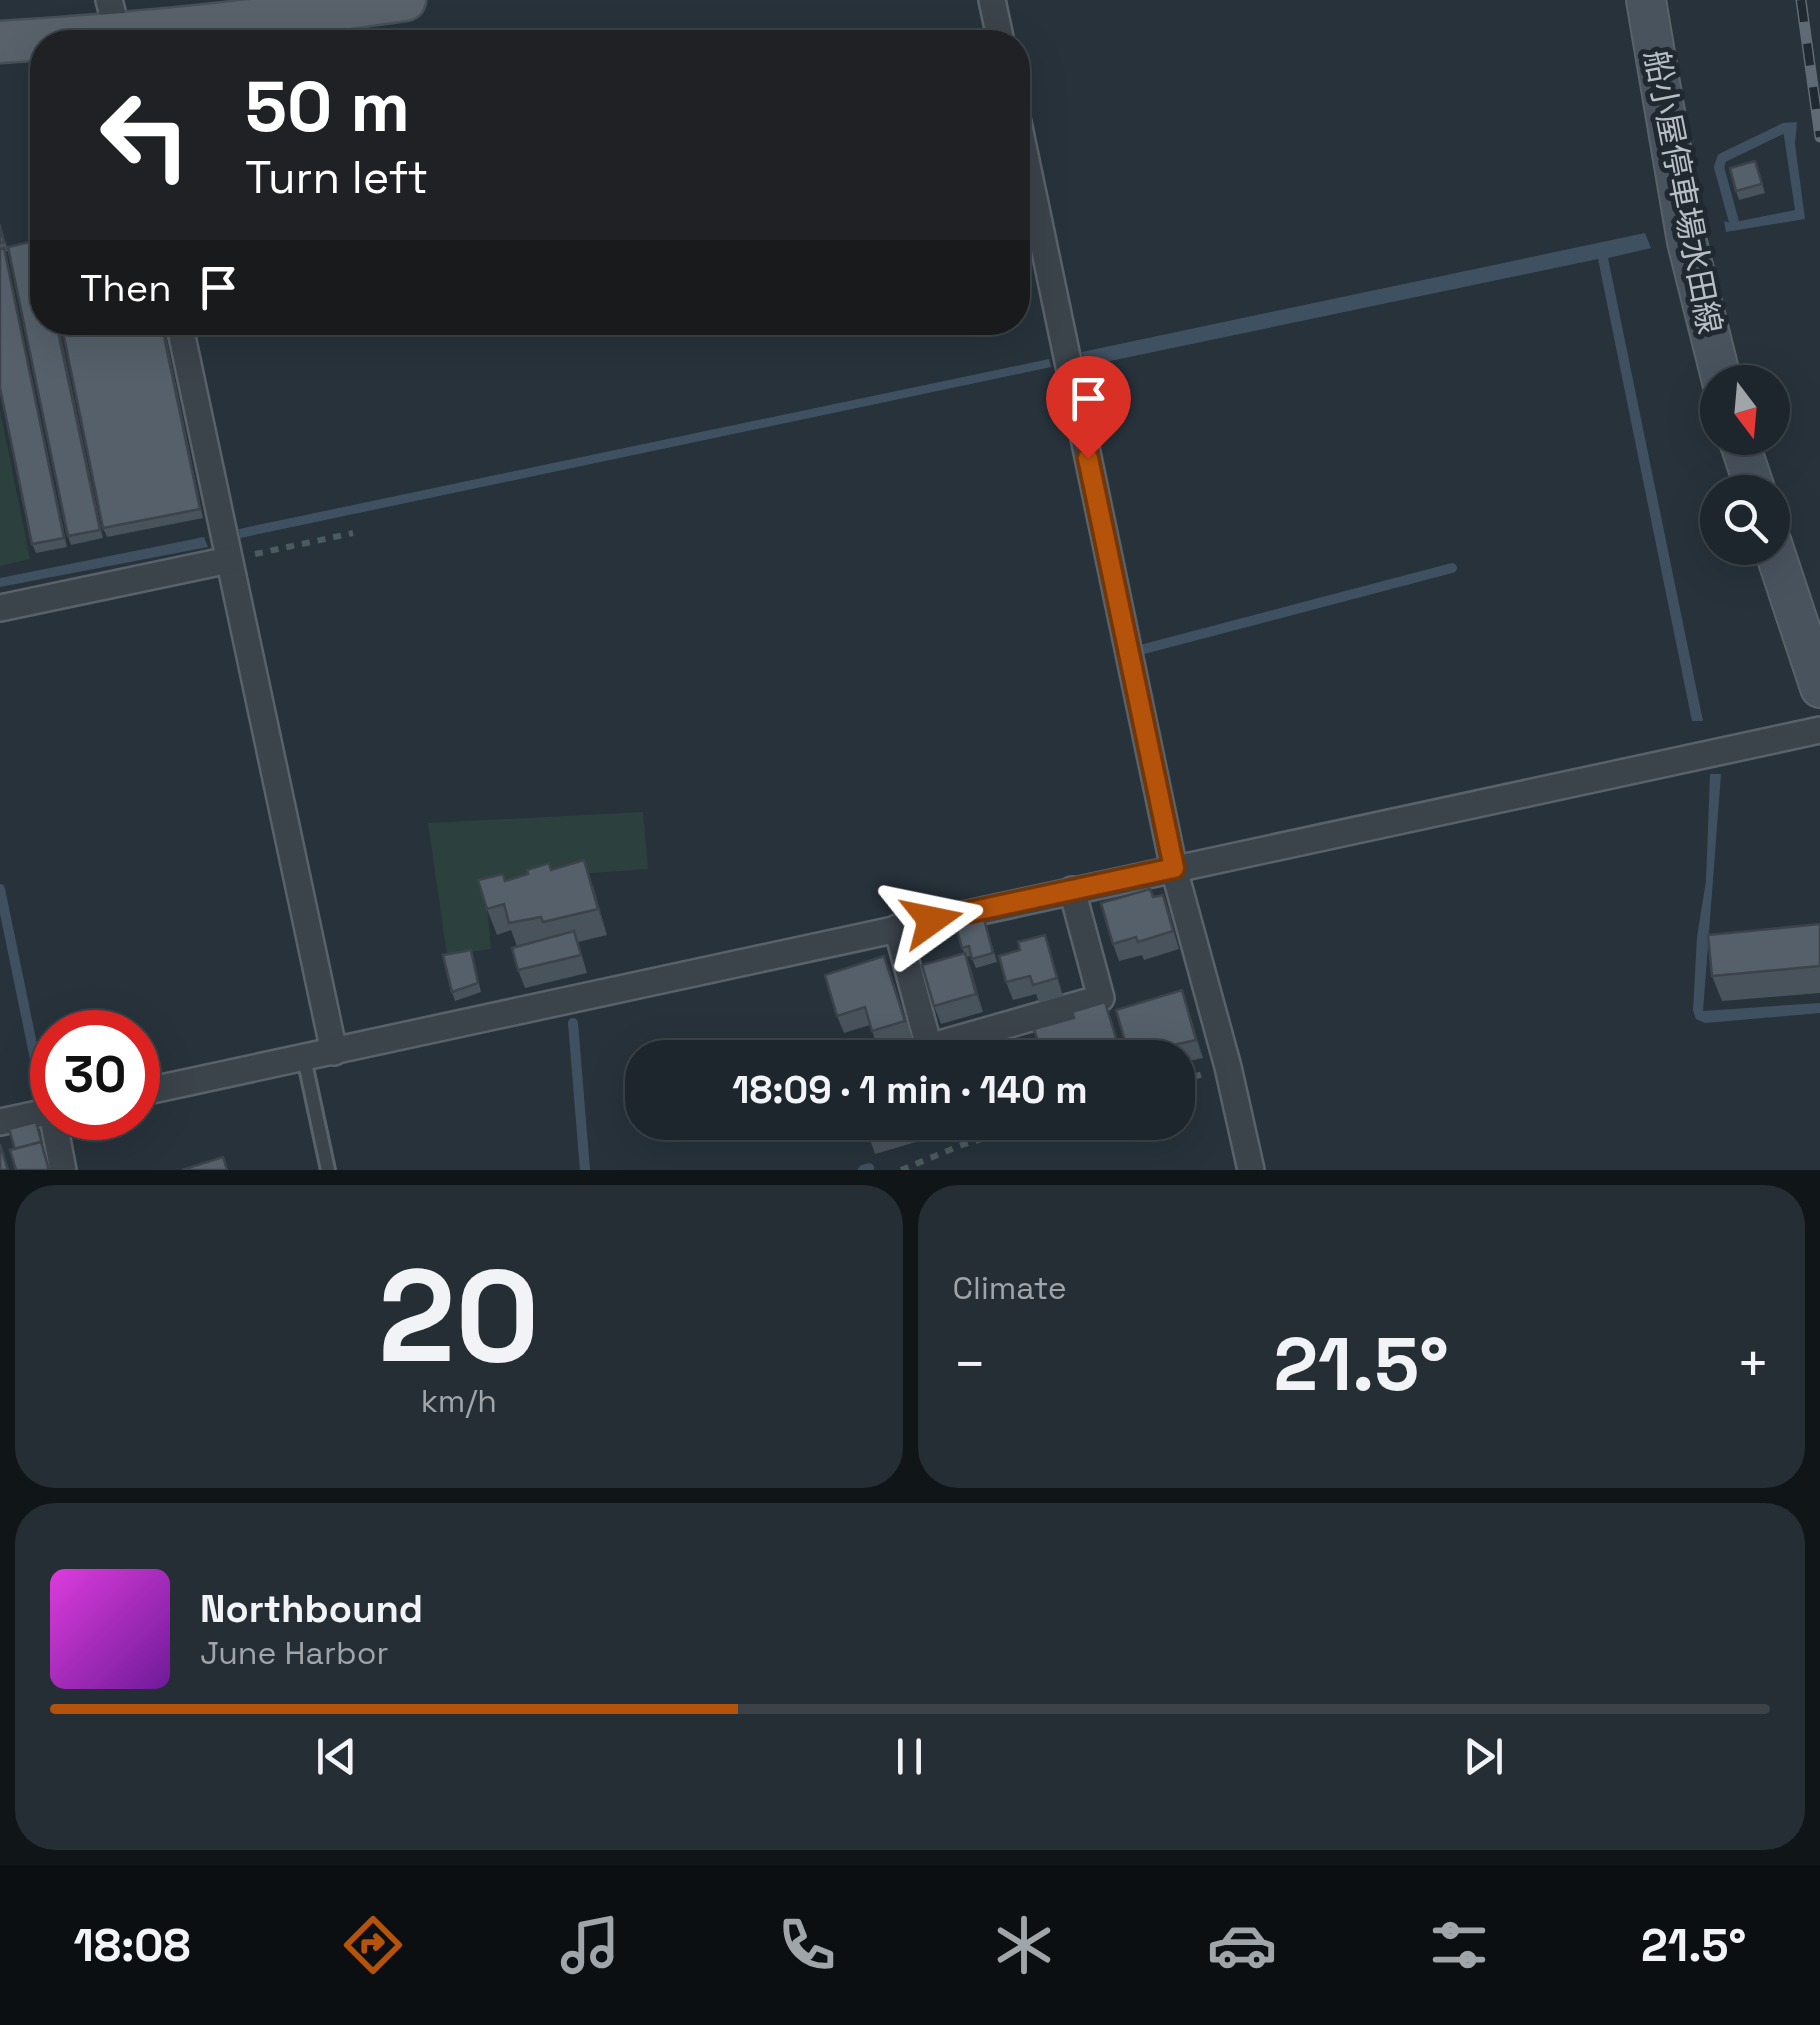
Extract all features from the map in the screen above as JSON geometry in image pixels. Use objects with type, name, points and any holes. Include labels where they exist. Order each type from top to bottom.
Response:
[{"type":"main road","points":[[87,30],[302,16],[405,0]]},
{"type":"main road","name":"船小屋停車場水田線","points":[[1646,0],[1687,242],[1718,365]]},
{"type":"main road","points":[[0,42],[30,38]]},
{"type":"main road","points":[[1779,565],[1820,688]]},
{"type":"street","points":[[992,0],[998,30]]},
{"type":"street","points":[[1030,179],[1174,868],[1252,1170]]},
{"type":"street","points":[[182,335],[334,1052]]},
{"type":"street","points":[[0,608],[229,560]]},
{"type":"street","points":[[160,1088],[1820,730]]},
{"type":"street","points":[[897,928],[929,1047],[1101,998],[1072,890]]},
{"type":"street","points":[[0,1122],[30,1117]]},
{"type":"street","points":[[57,1140],[63,1170]]},
{"type":"lane","points":[[304,1058],[328,1170]]},
{"type":"path","points":[[229,560],[353,533]]},
{"type":"path","points":[[902,1170],[979,1140]]},
{"type":"green space","points":[[0,410],[30,559],[0,566]]},
{"type":"green space","points":[[643,812],[648,869],[485,881],[491,949],[447,955],[428,823]]},
{"type":"water","points":[[1797,122],[1795,144],[1805,219],[1726,232],[1724,221],[1795,210],[1782,123]]},
{"type":"water","points":[[1645,233],[1651,248],[1608,258],[1703,721],[1692,721],[1598,259],[1086,366],[1082,352]]},
{"type":"water","points":[[1049,359],[1051,367],[240,538],[239,529]]},
{"type":"water","points":[[204,537],[208,547],[0,587],[0,578]]},
{"type":"water","points":[[1710,774],[1721,774],[1703,1011],[1820,1003],[1820,1013],[1705,1023],[1696,1019],[1693,1010],[1697,937],[1706,881]]},
{"type":"building","points":[[1755,161],[1762,184],[1736,191],[1730,168]]},
{"type":"building","points":[[30,242],[30,335],[59,335],[100,530],[68,536],[8,247]]},
{"type":"building","points":[[4,248],[64,538],[32,544],[0,388],[0,249]]},
{"type":"building","points":[[64,335],[164,335],[200,509],[103,528]]},
{"type":"building","points":[[584,860],[598,909],[543,922],[541,917],[509,923],[504,904],[487,909],[478,880],[503,874],[505,881],[549,863],[551,870]]},
{"type":"building","points":[[1150,889],[1153,897],[1163,895],[1173,931],[1138,942],[1136,937],[1113,944],[1101,903]]},
{"type":"building","points":[[984,919],[993,953],[972,959],[969,946],[962,948],[956,927]]},
{"type":"building","points":[[1820,924],[1820,966],[1712,976],[1708,935]]},
{"type":"building","points":[[574,931],[581,955],[518,970],[512,948]]},
{"type":"building","points":[[1045,935],[1057,978],[1033,985],[1030,976],[1006,982],[999,956],[1020,950],[1018,942]]},
{"type":"building","points":[[471,950],[478,983],[452,992],[443,955]]},
{"type":"building","points":[[965,953],[976,994],[934,1006],[922,965]]},
{"type":"building","points":[[884,956],[905,1021],[872,1031],[865,1007],[837,1016],[825,975]]},
{"type":"building","points":[[1182,990],[1196,1040],[1125,1040],[1116,1010]]},
{"type":"building","points":[[1105,1002],[1117,1040],[1037,1040],[1034,1029],[1074,1018],[1072,1012]]},
{"type":"building","points":[[30,1124],[30,1140],[41,1140],[42,1144],[15,1149],[9,1129]]},
{"type":"building","points":[[41,1142],[49,1170],[16,1170],[10,1150]]},
{"type":"building","points":[[0,1144],[8,1170],[0,1170]]},
{"type":"building","points":[[223,1157],[227,1170],[182,1170]]},
{"type":"waterway","points":[[1734,222],[1719,167],[1722,158],[1784,128]]},
{"type":"waterway","points":[[1144,649],[1452,568]]},
{"type":"waterway","points":[[0,889],[30,1035]]},
{"type":"waterway","points":[[573,1023],[585,1170]]},
{"type":"waterway","points":[[863,1170],[869,1168]]},
{"type":"railway","points":[[1801,0],[1820,137]]},
{"type":"route","points":[[932,920],[1174,868],[1088,458]]}]
